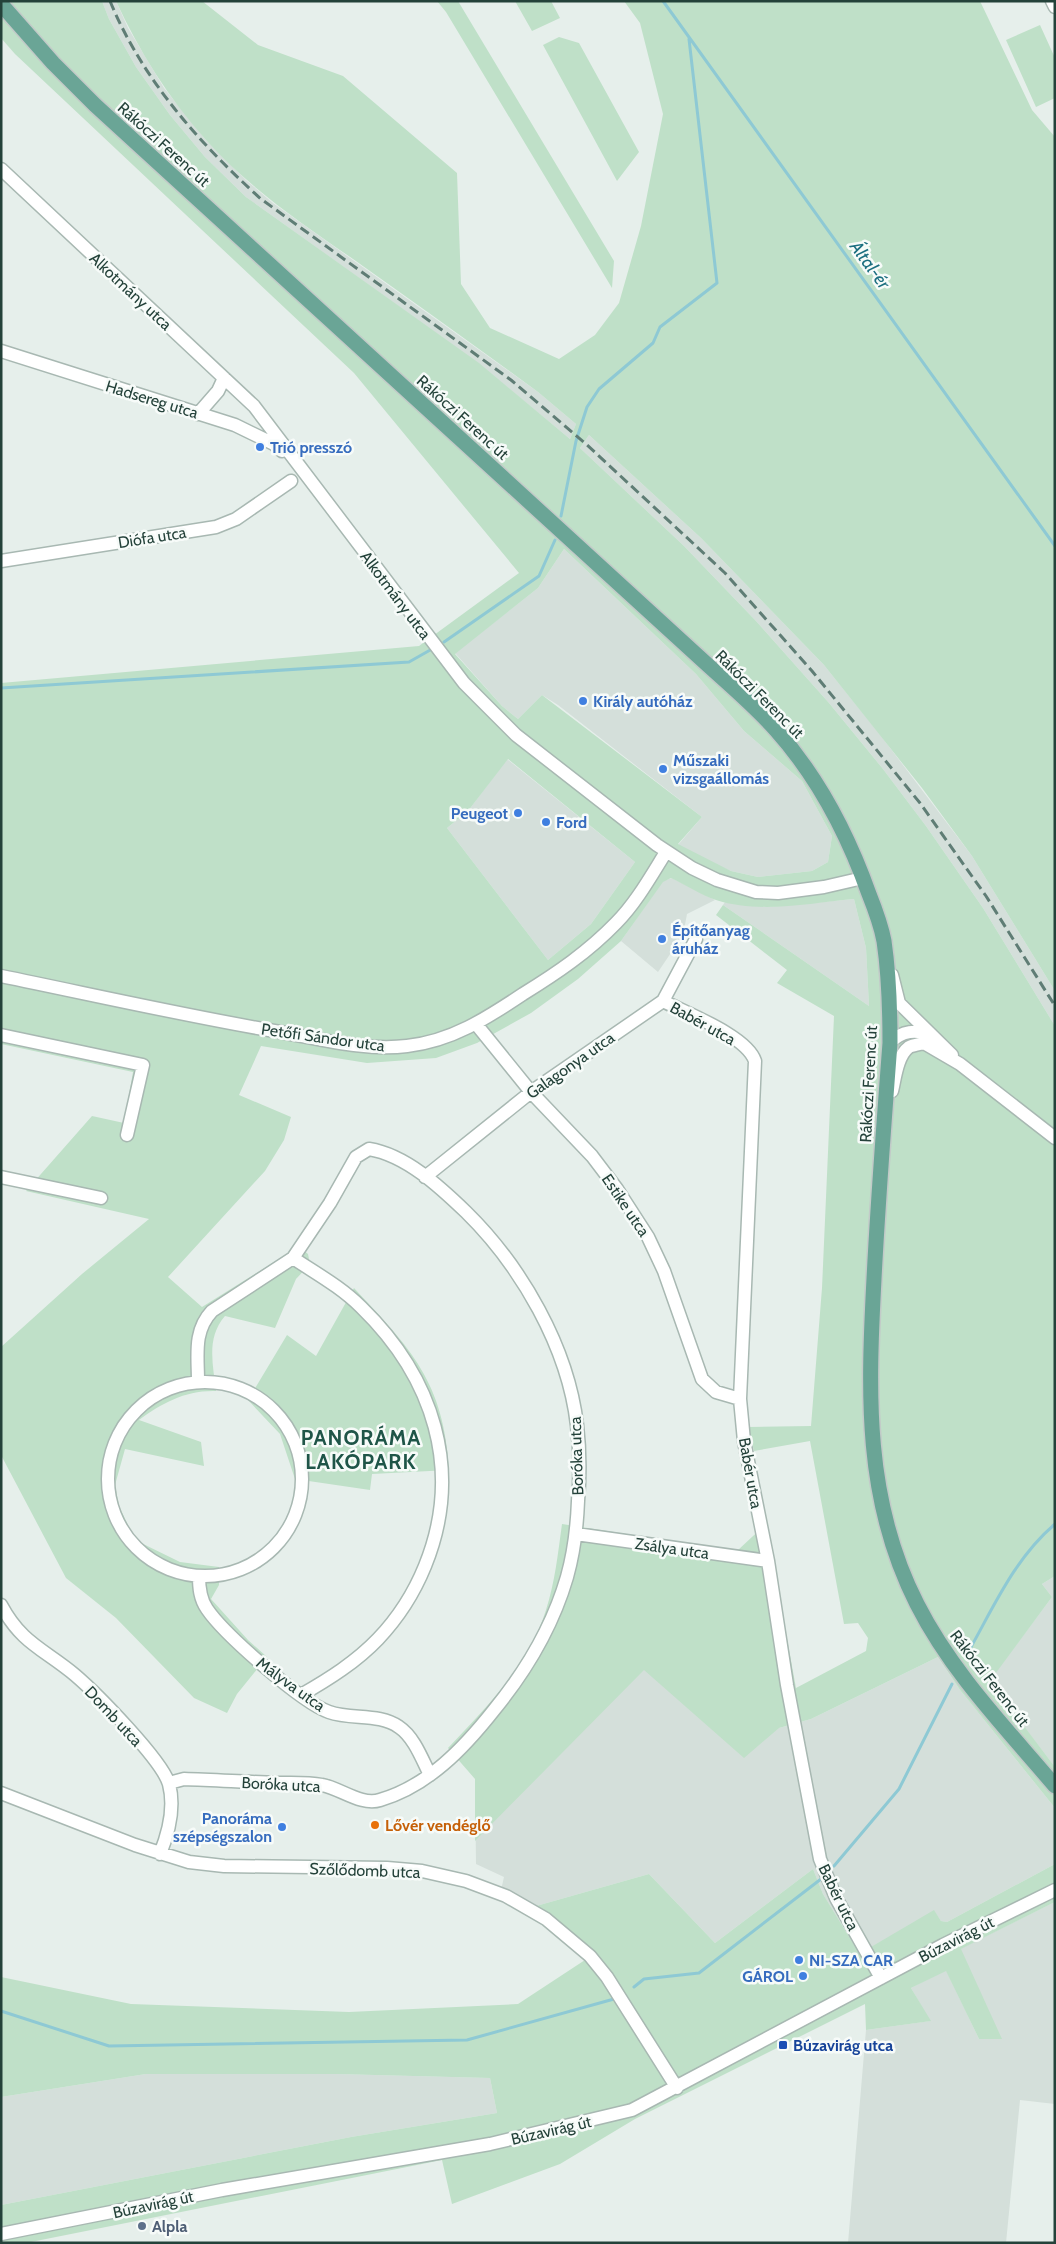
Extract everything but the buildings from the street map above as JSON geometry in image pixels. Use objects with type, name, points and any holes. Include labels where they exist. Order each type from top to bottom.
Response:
[{"type":"main road","name":"Rákóczi Ferenc út","points":[[1,4],[48,57],[95,105],[699,657],[776,730],[812,778],[830,808],[840,825],[864,878],[883,940],[894,1039],[882,1146],[869,1395],[875,1470],[889,1532],[917,1603],[941,1646],[976,1694],[1055,1786]]},
{"type":"street","points":[[1052,1],[1055,6]]},
{"type":"street","name":"Alkotmány utca","points":[[1,169],[261,414],[295,463],[464,683],[516,735],[666,852],[717,880],[764,893],[798,891],[864,878]]},
{"type":"street","name":"Hadsereg utca","points":[[1,351],[235,425],[274,444],[295,463]]},
{"type":"street","points":[[198,414],[218,391],[224,378]]},
{"type":"street","name":"Diófa utca","points":[[1,561],[216,527],[236,519],[291,481]]},
{"type":"street","name":"Petőfi Sándor utca","points":[[1,976],[244,1026],[375,1047],[421,1044],[457,1033],[476,1024],[565,968],[617,922],[646,884],[666,852]]},
{"type":"street","name":"Galagonya utca","points":[[425,1177],[531,1092],[663,1000],[696,939]]},
{"type":"street","points":[[883,940],[900,1003],[960,1064]]},
{"type":"street","name":"Babér utca","points":[[663,1000],[736,1040],[750,1051],[755,1061],[740,1399],[744,1441],[768,1561],[789,1695],[820,1859],[836,1898],[881,1978]]},
{"type":"street","name":"Estike utca","points":[[476,1024],[531,1092],[592,1156],[634,1213],[664,1271],[694,1358],[706,1384],[721,1395],[740,1399]]},
{"type":"street","points":[[894,1039],[922,1031],[938,1040]]},
{"type":"street","points":[[1,1035],[143,1065],[127,1135]]},
{"type":"street","points":[[894,1039],[924,1043],[960,1064],[1055,1138]]},
{"type":"street","points":[[882,1146],[895,1074],[902,1056],[909,1047],[924,1043]]},
{"type":"street","name":"Boróka utca","points":[[169,1783],[184,1779],[318,1784],[373,1801],[408,1788],[430,1775],[463,1747],[482,1726],[504,1698],[543,1638],[567,1577],[576,1534],[580,1480],[577,1425],[566,1376],[554,1344],[532,1298],[499,1249],[462,1209],[425,1177],[393,1158],[376,1151],[362,1152],[356,1157],[330,1203],[293,1258],[212,1311],[205,1318],[198,1338],[198,1382]]},
{"type":"street","points":[[1,1177],[101,1198]]},
{"type":"street","points":[[293,1258],[344,1291],[376,1322],[403,1356],[422,1389],[435,1423],[441,1458],[443,1488],[436,1532],[430,1553],[404,1607],[378,1639],[363,1653],[338,1672],[301,1695]]},
{"type":"street","points":[[198,1382],[223,1382],[252,1393],[276,1411],[288,1427],[296,1444],[301,1463],[301,1494],[294,1519],[279,1542],[269,1552],[249,1565],[233,1572],[199,1576],[178,1572],[162,1566],[136,1547],[123,1531],[114,1513],[108,1480],[110,1458],[114,1444],[126,1422],[147,1401],[162,1391],[198,1382]]},
{"type":"street","name":"Zsálya utca","points":[[576,1534],[768,1561]]},
{"type":"street","name":"Mályva utca","points":[[199,1576],[202,1599],[207,1610],[243,1648],[320,1708],[332,1713],[384,1719],[396,1725],[406,1733],[430,1775]]},
{"type":"street","name":"Domb utca","points":[[3,1613],[28,1642],[75,1675],[157,1763],[169,1783],[172,1813],[160,1854]]},
{"type":"street","name":"Szőlődomb utca","points":[[1,1793],[160,1854],[189,1862],[224,1866],[387,1868],[422,1871],[466,1881],[506,1896],[546,1918],[590,1956],[607,1977],[677,2088]]},
{"type":"street","name":"Búzavirág út","points":[[1,2234],[231,2188],[490,2144],[632,2110],[677,2088],[943,1944],[1055,1890]]},
{"type":"shaded area","points":[[102,1],[116,1],[128,28],[164,88],[206,140],[247,181],[273,203],[538,392],[576,424],[570,439],[478,363],[246,197],[205,157],[170,115],[136,67],[109,19]]},
{"type":"shaded area","points":[[589,435],[701,538],[824,665],[881,736],[972,856],[1055,991],[1055,1026],[983,908],[926,826],[883,769],[829,703],[756,621],[684,546],[580,448]]},
{"type":"shaded area","points":[[564,549],[696,674],[744,731],[802,781],[832,836],[828,862],[812,871],[758,877],[731,871],[678,845],[702,817],[558,705],[542,695],[518,719],[502,706],[455,653],[538,588]]},
{"type":"shaded area","points":[[507,759],[635,862],[591,924],[548,960],[447,828],[468,811]]},
{"type":"shaded area","points":[[672,878],[715,900],[687,914],[683,935],[658,972],[621,941],[663,881]]},
{"type":"shaded area","points":[[854,899],[866,948],[869,1006],[723,905],[725,902],[770,907]]},
{"type":"shaded area","points":[[1055,1576],[1055,1767],[989,1681],[1052,1597],[1042,1584]]},
{"type":"shaded area","points":[[637,1602],[779,1728],[811,1719],[938,1657],[960,1690],[1055,1808],[1055,1864],[947,1922],[941,1921],[934,1911],[862,1959],[823,1894],[813,1869],[715,1943],[649,1874],[522,1910],[499,1899],[504,1877],[476,1864],[475,1779]]},
{"type":"shaded area","points":[[1055,1902],[1055,2104],[1020,2100],[1006,2243],[848,2243],[866,2030],[930,2021],[911,1988],[946,1970],[979,2039],[1001,2039],[960,1949]]},
{"type":"shaded area","points":[[146,2074],[336,2074],[490,2078],[497,2113],[351,2137],[1,2205],[1,2097]]},
{"type":"green space","points":[[1,1],[102,1],[109,19],[136,67],[170,115],[205,157],[246,197],[479,363],[570,439],[576,424],[538,392],[295,218],[240,174],[206,140],[167,91],[145,56],[116,1],[202,1],[258,45],[343,76],[457,173],[461,284],[490,328],[559,359],[595,335],[619,303],[641,226],[663,114],[640,23],[624,1],[980,1],[1032,110],[1055,137],[1055,991],[972,856],[922,788],[824,665],[701,538],[589,435],[580,448],[684,546],[756,621],[829,703],[883,769],[926,826],[983,908],[1055,1026],[1055,1576],[1042,1584],[1052,1597],[990,1681],[1055,1767],[1055,1808],[960,1690],[938,1657],[811,1719],[779,1728],[744,1758],[644,1670],[475,1841],[475,1779],[448,1748],[505,1684],[529,1649],[546,1610],[552,1589],[562,1524],[737,1551],[766,1524],[796,1688],[866,1651],[868,1638],[858,1623],[844,1624],[810,1441],[754,1451],[748,1427],[811,1426],[822,1288],[834,1016],[777,983],[787,970],[716,915],[723,905],[869,1006],[866,948],[854,899],[785,906],[750,906],[716,900],[671,878],[663,882],[621,941],[578,979],[531,1013],[477,1043],[436,1058],[367,1063],[261,1046],[239,1095],[291,1117],[284,1140],[265,1171],[168,1277],[202,1307],[287,1254],[295,1243],[308,1254],[310,1264],[296,1279],[275,1328],[225,1316],[219,1324],[215,1333],[212,1352],[216,1391],[185,1395],[166,1403],[139,1420],[201,1442],[204,1466],[125,1449],[115,1485],[119,1506],[135,1540],[180,1562],[219,1567],[219,1585],[211,1599],[248,1640],[267,1657],[237,1694],[227,1713],[194,1698],[116,1618],[66,1578],[1,1455],[1,1347],[82,1274],[149,1219],[26,1191],[92,1116],[124,1123],[133,1072],[1,1044],[1,683],[419,646],[519,573],[354,373],[15,54],[1,38]],"holes":[[[564,549],[696,674],[744,731],[802,781],[832,836],[828,862],[812,871],[758,877],[731,871],[678,844],[702,817],[542,695],[518,719],[502,706],[455,654],[538,588]],[[508,759],[635,862],[591,924],[548,960],[447,828],[468,811]]]},
{"type":"green space","points":[[437,1],[458,1],[614,261],[612,288],[446,12]]},
{"type":"green space","points":[[515,1],[551,1],[560,18],[532,31]]},
{"type":"green space","points":[[1040,25],[1055,58],[1055,98],[1036,107],[1006,40]]},
{"type":"green space","points":[[559,37],[579,43],[639,152],[617,181],[543,45]]},
{"type":"green space","points":[[354,1288],[408,1349],[432,1390],[446,1439],[449,1470],[372,1474],[370,1490],[295,1479],[280,1434],[248,1400],[287,1335],[316,1356]]},
{"type":"green space","points":[[1055,1864],[1055,1902],[961,1949],[1002,2039],[979,2039],[946,1971],[911,1988],[931,2021],[866,2030],[865,2004],[635,2119],[560,2164],[452,2204],[442,2160],[26,2243],[1,2243],[1,2205],[351,2137],[497,2113],[490,2078],[336,2074],[146,2074],[1,2097],[1,1977],[131,2004],[349,2012],[518,2004],[585,1960],[547,1923],[522,1910],[649,1874],[715,1943],[813,1869],[823,1894],[862,1958],[871,1947],[934,1910],[941,1921],[947,1922]]},
{"type":"waterway","name":"Által-ér","points":[[663,1],[1055,546]]},
{"type":"waterway","points":[[561,516],[576,441],[587,407],[599,389],[653,343],[660,327],[717,283],[689,39]]},
{"type":"waterway","points":[[444,642],[539,576],[555,540]]},
{"type":"waterway","points":[[1,688],[409,662],[432,649]]},
{"type":"waterway","points":[[971,1647],[1007,1582],[1029,1551],[1055,1524]]},
{"type":"waterway","points":[[834,1866],[899,1789],[952,1684]]},
{"type":"waterway","points":[[634,1987],[644,1979],[699,1973],[821,1879]]},
{"type":"waterway","points":[[1,2011],[109,2046],[467,2040],[614,1999]]},
{"type":"railway","points":[[110,1],[123,30],[155,83],[194,132],[238,178],[261,199],[511,380],[586,444],[725,573],[812,671],[920,803],[986,896],[1055,1006]]},
{"type":"place","name":"Trió presszó","points":[[260,447]]},
{"type":"place","name":"Király autóház","points":[[583,701]]},
{"type":"place","name":"Műszaki vizsgaállomás","points":[[663,769]]},
{"type":"place","name":"Peugeot","points":[[518,813]]},
{"type":"place","name":"Ford","points":[[546,822]]},
{"type":"place","name":"Építőanyag áruház","points":[[662,939]]},
{"type":"place","name":"Lővér vendéglő","points":[[375,1825]]},
{"type":"place","name":"Panoráma szépségszalon","points":[[282,1827]]},
{"type":"place","name":"NI-SZA CAR","points":[[799,1960]]},
{"type":"place","name":"GÁROL","points":[[803,1976]]},
{"type":"place","name":"Búzavirág utca","points":[[783,2045]]},
{"type":"place","name":"Alpla","points":[[142,2226]]},
{"type":"district","name":"PANORÁMA LAKÓPARK","points":[[361,1450]]}]
